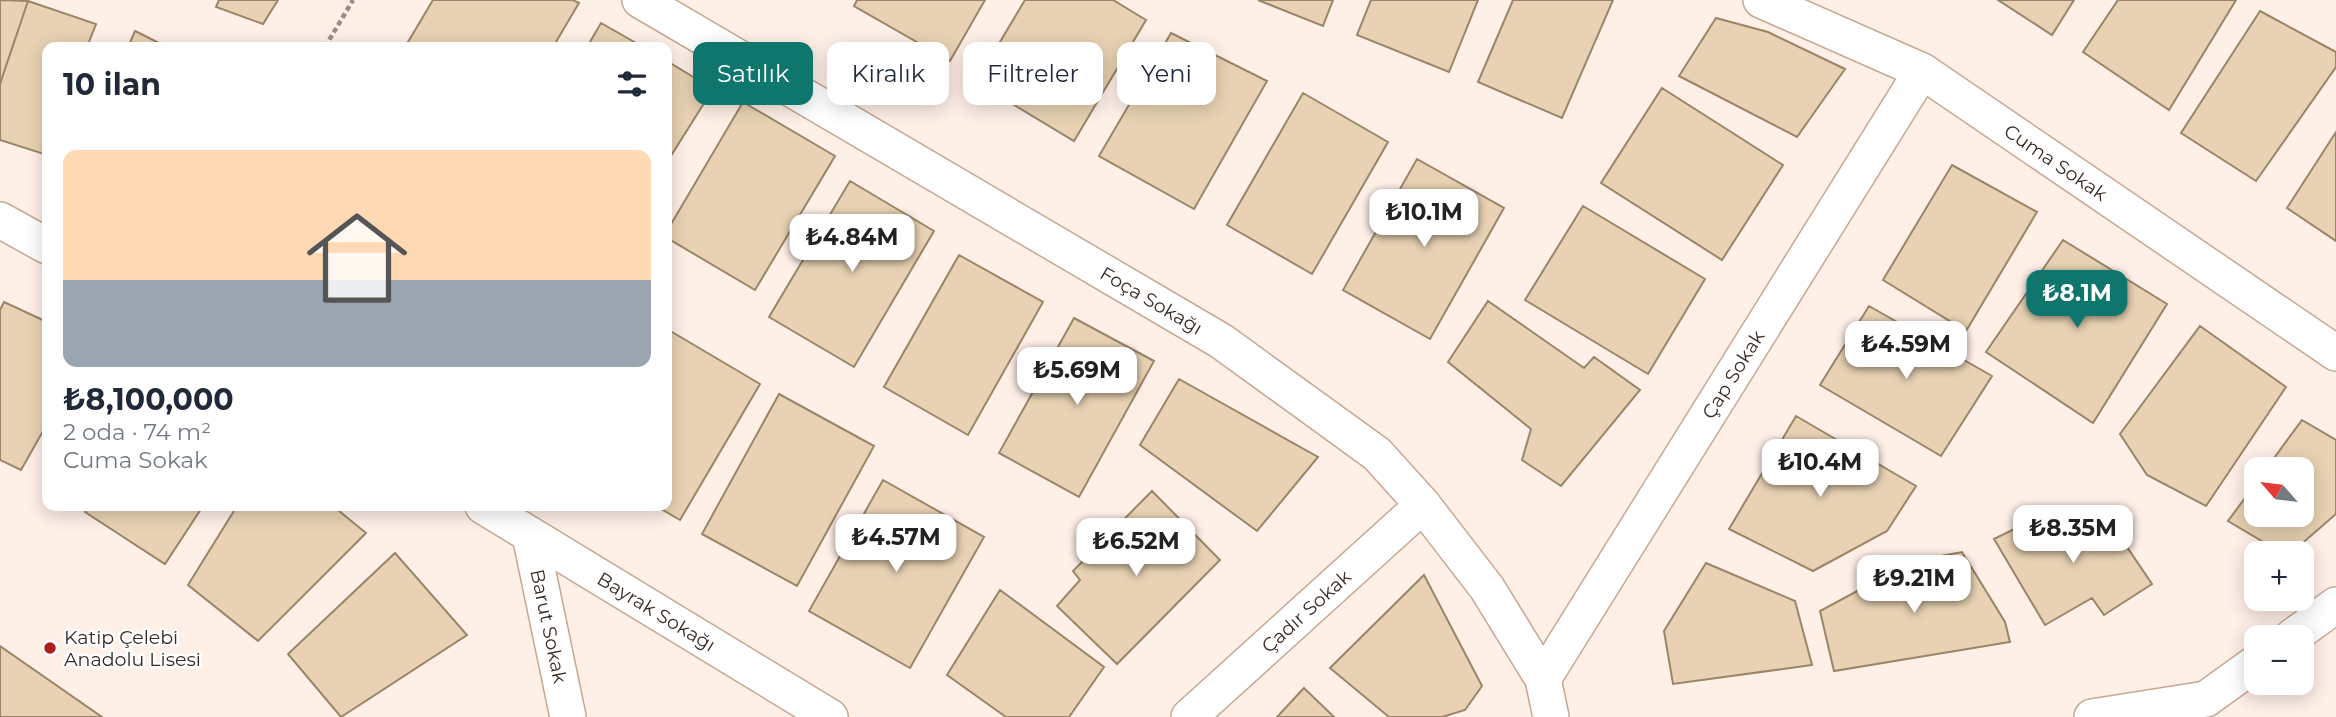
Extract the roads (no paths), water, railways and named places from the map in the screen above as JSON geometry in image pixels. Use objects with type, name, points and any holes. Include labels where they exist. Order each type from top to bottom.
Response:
[{"type":"street","name":"Foça Sokağı","points":[[640,0],[1221,341],[1377,454],[1423,505],[1487,588],[1542,679],[1551,717]]},
{"type":"street","name":"Cuma Sokak","points":[[1760,0],[1922,71],[2336,354]]},
{"type":"street","name":"Çap Sokak","points":[[1542,679],[1922,71]]},
{"type":"street","points":[[0,220],[42,243]]},
{"type":"street","name":"Çadır Sokak","points":[[1189,717],[1423,505]]},
{"type":"street","name":"Bayrak Sokağı","points":[[491,511],[830,717]]},
{"type":"street","name":"Barut Sokak","points":[[530,535],[568,717]]},
{"type":"street","points":[[2308,625],[2336,605]]},
{"type":"street","points":[[2092,717],[2207,708],[2244,674]]},
{"type":"place","name":"Katip Çelebi Anadolu Lisesi","points":[[50,648]]}]
